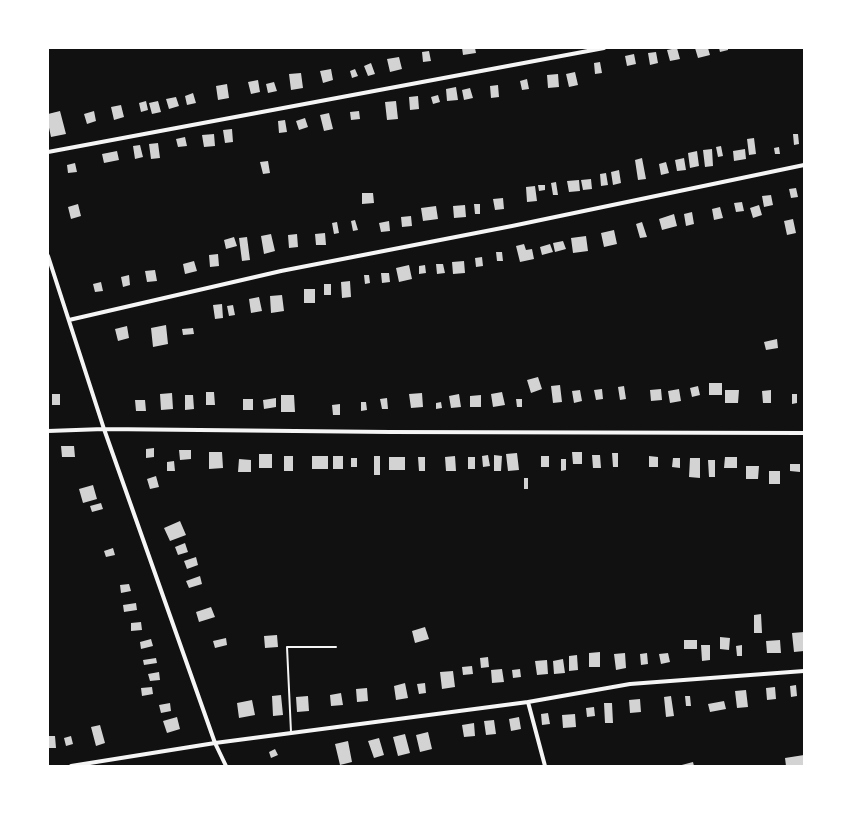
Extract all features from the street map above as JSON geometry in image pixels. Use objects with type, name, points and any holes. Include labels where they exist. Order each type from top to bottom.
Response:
[{"type":"street","points":[[48,152],[604,48]]},
{"type":"street","points":[[69,320],[282,271],[512,226],[804,165]]},
{"type":"street","points":[[48,256],[104,429],[215,743],[226,766]]},
{"type":"street","points":[[48,431],[104,429],[804,433]]},
{"type":"street","points":[[71,766],[291,732],[528,702],[630,684],[804,671]]},
{"type":"street","points":[[528,702],[545,766]]},
{"type":"lane","points":[[291,732],[287,647],[336,647]]},
{"type":"building","points":[[462,48],[475,48],[476,53],[463,55]]},
{"type":"building","points":[[677,48],[680,59],[670,61],[667,50]]},
{"type":"building","points":[[695,48],[708,48],[710,55],[698,58]]},
{"type":"building","points":[[719,48],[728,48],[728,50],[720,52]]},
{"type":"building","points":[[429,51],[431,61],[423,62],[422,52]]},
{"type":"building","points":[[656,52],[658,63],[650,65],[648,53]]},
{"type":"building","points":[[634,54],[636,64],[627,66],[625,56]]},
{"type":"building","points":[[399,57],[402,69],[390,72],[387,59]]},
{"type":"building","points":[[600,62],[602,73],[595,74],[594,63]]},
{"type":"building","points":[[371,63],[375,74],[368,76],[364,66]]},
{"type":"building","points":[[331,69],[333,80],[323,83],[320,71]]},
{"type":"building","points":[[355,69],[358,76],[352,78],[350,71]]},
{"type":"building","points":[[575,72],[578,85],[569,87],[566,74]]},
{"type":"building","points":[[301,73],[303,88],[291,90],[289,74]]},
{"type":"building","points":[[558,74],[559,87],[548,88],[547,75]]},
{"type":"building","points":[[527,79],[529,89],[522,90],[520,81]]},
{"type":"building","points":[[258,80],[260,92],[251,94],[248,82]]},
{"type":"building","points":[[274,82],[277,91],[268,93],[266,84]]},
{"type":"building","points":[[227,84],[229,98],[218,100],[216,86]]},
{"type":"building","points":[[498,85],[499,97],[491,98],[490,86]]},
{"type":"building","points":[[456,87],[458,100],[447,101],[446,89]]},
{"type":"building","points":[[470,88],[473,98],[464,100],[462,90]]},
{"type":"building","points":[[193,93],[196,103],[187,105],[185,96]]},
{"type":"building","points":[[438,95],[440,102],[433,104],[431,97]]},
{"type":"building","points":[[418,96],[419,109],[410,110],[409,97]]},
{"type":"building","points":[[176,97],[179,106],[169,109],[166,99]]},
{"type":"building","points":[[146,101],[148,110],[141,112],[139,103]]},
{"type":"building","points":[[158,101],[161,112],[152,114],[149,103]]},
{"type":"building","points":[[396,101],[398,119],[387,120],[385,102]]},
{"type":"building","points":[[121,105],[124,117],[114,120],[111,107]]},
{"type":"building","points":[[60,111],[66,134],[51,137],[48,114]]},
{"type":"building","points":[[94,111],[96,121],[87,124],[84,114]]},
{"type":"building","points":[[359,111],[360,119],[351,120],[350,112]]},
{"type":"building","points":[[329,113],[333,129],[324,131],[320,115]]},
{"type":"building","points":[[305,118],[308,127],[299,130],[296,121]]},
{"type":"building","points":[[285,120],[287,132],[279,133],[278,121]]},
{"type":"building","points":[[232,129],[233,142],[225,143],[223,130]]},
{"type":"building","points":[[214,134],[215,146],[204,147],[202,135]]},
{"type":"building","points":[[793,134],[798,134],[799,144],[794,145]]},
{"type":"building","points":[[185,137],[187,146],[178,147],[176,139]]},
{"type":"building","points":[[754,138],[756,154],[749,155],[747,139]]},
{"type":"building","points":[[158,143],[160,158],[151,159],[149,144]]},
{"type":"building","points":[[140,145],[143,157],[135,159],[133,146]]},
{"type":"building","points":[[721,146],[723,156],[718,157],[716,147]]},
{"type":"building","points":[[779,147],[780,154],[775,154],[774,148]]},
{"type":"building","points":[[712,149],[713,166],[705,167],[703,150]]},
{"type":"building","points":[[745,149],[746,159],[734,161],[733,151]]},
{"type":"building","points":[[117,151],[119,160],[104,163],[102,154]]},
{"type":"building","points":[[697,151],[699,166],[690,168],[688,153]]},
{"type":"building","points":[[642,158],[646,179],[638,180],[635,160]]},
{"type":"building","points":[[684,158],[686,170],[677,171],[675,160]]},
{"type":"building","points":[[268,161],[270,173],[263,174],[260,162]]},
{"type":"building","points":[[666,162],[669,173],[661,175],[659,164]]},
{"type":"building","points":[[75,163],[77,172],[68,173],[67,165]]},
{"type":"building","points":[[619,170],[621,183],[613,185],[611,172]]},
{"type":"building","points":[[606,173],[608,185],[601,186],[600,174]]},
{"type":"building","points":[[591,179],[592,189],[583,190],[581,180]]},
{"type":"building","points":[[579,180],[580,191],[569,192],[567,181]]},
{"type":"building","points":[[556,182],[558,195],[553,195],[551,183]]},
{"type":"building","points":[[538,185],[545,185],[545,190],[539,191]]},
{"type":"building","points":[[535,186],[537,201],[527,202],[526,187]]},
{"type":"building","points":[[796,188],[798,197],[791,198],[789,189]]},
{"type":"building","points":[[362,193],[373,193],[374,203],[362,204]]},
{"type":"building","points":[[771,195],[773,205],[764,207],[762,196]]},
{"type":"building","points":[[503,198],[504,209],[495,210],[493,199]]},
{"type":"building","points":[[742,202],[744,211],[736,212],[734,203]]},
{"type":"building","points":[[78,204],[81,216],[71,219],[68,207]]},
{"type":"building","points":[[474,204],[480,204],[480,214],[475,214]]},
{"type":"building","points":[[465,205],[466,217],[454,218],[453,206]]},
{"type":"building","points":[[759,205],[762,215],[753,218],[750,208]]},
{"type":"building","points":[[436,206],[438,219],[423,221],[421,208]]},
{"type":"building","points":[[720,207],[723,218],[714,220],[712,209]]},
{"type":"building","points":[[692,212],[694,224],[686,226],[684,214]]},
{"type":"building","points":[[674,214],[677,226],[662,230],[659,219]]},
{"type":"building","points":[[411,216],[412,226],[402,227],[401,217]]},
{"type":"building","points":[[793,219],[796,233],[787,235],[784,221]]},
{"type":"building","points":[[355,220],[358,230],[353,231],[351,221]]},
{"type":"building","points":[[389,221],[390,231],[381,232],[379,223]]},
{"type":"building","points":[[337,222],[339,233],[334,234],[332,223]]},
{"type":"building","points":[[642,222],[647,237],[640,238],[636,224]]},
{"type":"building","points":[[614,230],[617,244],[604,247],[601,233]]},
{"type":"building","points":[[325,233],[326,245],[316,245],[315,234]]},
{"type":"building","points":[[271,234],[275,251],[264,254],[261,236]]},
{"type":"building","points":[[297,234],[298,247],[289,248],[288,235]]},
{"type":"building","points":[[586,236],[588,251],[573,253],[571,238]]},
{"type":"building","points":[[234,237],[237,246],[226,249],[224,240]]},
{"type":"building","points":[[247,237],[250,260],[242,261],[239,238]]},
{"type":"building","points":[[563,241],[566,249],[555,252],[553,243]]},
{"type":"building","points":[[524,244],[526,250],[532,249],[534,259],[520,262],[516,246]]},
{"type":"building","points":[[550,244],[553,252],[542,255],[540,247]]},
{"type":"building","points":[[496,252],[502,252],[503,261],[497,261]]},
{"type":"building","points":[[218,254],[219,266],[210,267],[209,255]]},
{"type":"building","points":[[482,257],[483,266],[476,267],[475,258]]},
{"type":"building","points":[[194,261],[197,271],[185,274],[183,264]]},
{"type":"building","points":[[464,261],[465,273],[453,274],[452,262]]},
{"type":"building","points":[[436,264],[443,264],[445,273],[437,274]]},
{"type":"building","points":[[409,265],[412,279],[399,282],[396,268]]},
{"type":"building","points":[[425,265],[426,273],[419,274],[419,266]]},
{"type":"building","points":[[155,270],[157,281],[147,282],[145,271]]},
{"type":"building","points":[[381,273],[389,273],[390,282],[382,283]]},
{"type":"building","points":[[129,275],[130,285],[123,287],[121,277]]},
{"type":"building","points":[[364,275],[369,275],[370,283],[365,284]]},
{"type":"building","points":[[350,281],[351,297],[342,298],[341,282]]},
{"type":"building","points":[[101,282],[103,291],[95,292],[93,284]]},
{"type":"building","points":[[324,284],[331,284],[331,295],[324,295]]},
{"type":"building","points":[[304,289],[315,289],[315,303],[304,303]]},
{"type":"building","points":[[282,295],[284,311],[271,313],[270,296]]},
{"type":"building","points":[[259,297],[262,311],[251,313],[249,299]]},
{"type":"building","points":[[222,304],[223,318],[215,319],[213,305]]},
{"type":"building","points":[[233,305],[235,315],[229,316],[227,306]]},
{"type":"building","points":[[166,325],[168,344],[153,347],[151,328]]},
{"type":"building","points":[[127,326],[129,338],[118,341],[115,329]]},
{"type":"building","points":[[193,328],[194,334],[183,335],[182,329]]},
{"type":"building","points":[[777,339],[778,348],[766,350],[764,342]]},
{"type":"building","points":[[538,377],[542,389],[531,393],[527,380]]},
{"type":"building","points":[[709,383],[722,383],[722,395],[709,395]]},
{"type":"building","points":[[560,385],[562,402],[553,403],[551,386]]},
{"type":"building","points":[[624,386],[626,399],[620,400],[618,387]]},
{"type":"building","points":[[698,386],[700,395],[692,397],[690,388]]},
{"type":"building","points":[[602,389],[603,399],[596,400],[594,390]]},
{"type":"building","points":[[661,389],[662,400],[651,401],[650,390]]},
{"type":"building","points":[[679,389],[681,401],[670,403],[668,391]]},
{"type":"building","points":[[580,390],[582,401],[574,403],[572,391]]},
{"type":"building","points":[[725,390],[739,390],[738,403],[725,403]]},
{"type":"building","points":[[771,390],[771,403],[763,403],[762,391]]},
{"type":"building","points":[[206,392],[214,392],[215,405],[206,405]]},
{"type":"building","points":[[502,392],[505,405],[493,407],[491,394]]},
{"type":"building","points":[[172,393],[173,409],[161,410],[160,394]]},
{"type":"building","points":[[422,393],[423,407],[411,408],[409,394]]},
{"type":"building","points":[[52,394],[60,394],[60,405],[52,405]]},
{"type":"building","points":[[459,394],[461,407],[451,408],[449,396]]},
{"type":"building","points":[[792,394],[797,394],[797,403],[792,404]]},
{"type":"building","points":[[185,395],[193,395],[194,409],[185,410]]},
{"type":"building","points":[[281,395],[294,395],[295,412],[281,412]]},
{"type":"building","points":[[481,395],[481,407],[470,407],[470,396]]},
{"type":"building","points":[[276,398],[276,407],[264,409],[263,400]]},
{"type":"building","points":[[387,398],[388,409],[382,409],[380,399]]},
{"type":"building","points":[[243,399],[253,399],[253,410],[243,410]]},
{"type":"building","points":[[516,399],[522,399],[522,407],[517,407]]},
{"type":"building","points":[[135,400],[145,400],[146,411],[136,411]]},
{"type":"building","points":[[361,402],[366,402],[367,410],[361,411]]},
{"type":"building","points":[[441,402],[442,408],[436,409],[436,403]]},
{"type":"building","points":[[340,404],[340,415],[333,415],[332,405]]},
{"type":"building","points":[[61,446],[74,446],[75,457],[62,457]]},
{"type":"building","points":[[154,448],[154,457],[146,458],[146,449]]},
{"type":"building","points":[[179,450],[191,450],[191,459],[180,460]]},
{"type":"building","points":[[209,452],[222,452],[223,468],[209,469]]},
{"type":"building","points":[[572,452],[582,452],[582,464],[573,464]]},
{"type":"building","points":[[517,453],[519,470],[508,471],[506,454]]},
{"type":"building","points":[[612,453],[618,453],[618,467],[613,467]]},
{"type":"building","points":[[259,454],[272,454],[272,468],[259,468]]},
{"type":"building","points":[[488,455],[490,466],[483,467],[482,456]]},
{"type":"building","points":[[494,455],[502,456],[501,471],[494,471]]},
{"type":"building","points":[[592,455],[600,455],[601,468],[593,468]]},
{"type":"building","points":[[284,456],[293,456],[293,471],[284,471]]},
{"type":"building","points":[[312,456],[328,456],[328,469],[312,469]]},
{"type":"building","points":[[333,456],[343,456],[343,469],[333,469]]},
{"type":"building","points":[[374,456],[380,456],[380,475],[374,475]]},
{"type":"building","points":[[455,456],[456,471],[446,471],[445,457]]},
{"type":"building","points":[[541,456],[549,456],[549,467],[541,467]]},
{"type":"building","points":[[649,456],[658,457],[658,467],[649,467]]},
{"type":"building","points":[[389,457],[405,457],[405,470],[389,470]]},
{"type":"building","points":[[418,457],[425,457],[425,471],[419,471]]},
{"type":"building","points":[[468,457],[475,457],[475,469],[468,469]]},
{"type":"building","points":[[725,457],[737,457],[737,468],[724,468]]},
{"type":"building","points":[[351,458],[357,458],[357,467],[351,467]]},
{"type":"building","points":[[673,458],[680,458],[680,468],[672,467]]},
{"type":"building","points":[[690,458],[700,458],[700,478],[689,477]]},
{"type":"building","points":[[239,459],[251,460],[251,472],[238,472]]},
{"type":"building","points":[[561,459],[566,459],[566,470],[561,471]]},
{"type":"building","points":[[708,460],[715,460],[715,477],[709,477]]},
{"type":"building","points":[[174,461],[175,471],[167,471],[167,462]]},
{"type":"building","points":[[790,464],[800,464],[800,472],[790,471]]},
{"type":"building","points":[[746,466],[759,466],[758,479],[746,479]]},
{"type":"building","points":[[769,471],[780,471],[780,484],[769,484]]},
{"type":"building","points":[[156,476],[159,487],[150,489],[147,479]]},
{"type":"building","points":[[524,478],[528,478],[528,489],[524,489]]},
{"type":"building","points":[[93,485],[97,499],[83,503],[79,489]]},
{"type":"building","points":[[101,503],[103,509],[92,512],[90,506]]},
{"type":"building","points":[[180,521],[186,535],[170,541],[164,528]]},
{"type":"building","points":[[185,543],[188,552],[178,555],[175,547]]},
{"type":"building","points":[[113,548],[115,555],[106,557],[104,551]]},
{"type":"building","points":[[196,557],[198,565],[187,569],[184,561]]},
{"type":"building","points":[[200,576],[202,584],[189,588],[186,581]]},
{"type":"building","points":[[129,584],[131,591],[121,593],[120,585]]},
{"type":"building","points":[[136,603],[137,610],[124,612],[123,605]]},
{"type":"building","points":[[211,607],[215,617],[199,622],[196,612]]},
{"type":"building","points":[[761,614],[762,633],[754,633],[754,615]]},
{"type":"building","points":[[141,622],[142,630],[131,631],[131,623]]},
{"type":"building","points":[[425,627],[429,639],[415,643],[412,631]]},
{"type":"building","points":[[804,632],[804,651],[794,652],[792,633]]},
{"type":"building","points":[[277,635],[278,647],[265,648],[264,636]]},
{"type":"building","points":[[720,637],[730,638],[729,650],[720,649]]},
{"type":"building","points":[[226,638],[227,645],[215,648],[213,641]]},
{"type":"building","points":[[151,639],[153,646],[141,649],[140,642]]},
{"type":"building","points":[[684,640],[697,640],[697,649],[684,649]]},
{"type":"building","points":[[780,640],[781,653],[767,653],[766,641]]},
{"type":"building","points":[[701,645],[710,645],[710,660],[702,661]]},
{"type":"building","points":[[742,645],[742,656],[737,656],[736,646]]},
{"type":"building","points":[[600,652],[600,667],[589,667],[589,653]]},
{"type":"building","points":[[625,653],[626,668],[616,670],[614,654]]},
{"type":"building","points":[[647,653],[648,664],[641,665],[640,654]]},
{"type":"building","points":[[668,653],[670,662],[661,664],[659,654]]},
{"type":"building","points":[[577,655],[578,670],[569,671],[569,656]]},
{"type":"building","points":[[488,657],[489,667],[481,668],[480,658]]},
{"type":"building","points":[[156,658],[157,663],[144,665],[143,660]]},
{"type":"building","points":[[563,659],[565,673],[554,674],[553,661]]},
{"type":"building","points":[[547,660],[548,674],[537,675],[535,661]]},
{"type":"building","points":[[472,666],[473,674],[463,675],[462,667]]},
{"type":"building","points":[[502,669],[504,682],[492,683],[491,670]]},
{"type":"building","points":[[520,669],[521,677],[513,678],[512,670]]},
{"type":"building","points":[[453,671],[455,687],[442,689],[440,672]]},
{"type":"building","points":[[159,672],[160,680],[150,681],[148,674]]},
{"type":"building","points":[[405,683],[408,698],[396,700],[394,686]]},
{"type":"building","points":[[425,683],[426,693],[419,694],[417,684]]},
{"type":"building","points":[[796,685],[797,696],[791,697],[790,686]]},
{"type":"building","points":[[152,687],[153,694],[142,696],[141,688]]},
{"type":"building","points":[[775,687],[776,699],[767,700],[766,688]]},
{"type":"building","points":[[367,688],[368,701],[357,702],[356,689]]},
{"type":"building","points":[[746,690],[748,707],[737,708],[735,691]]},
{"type":"building","points":[[341,693],[343,705],[331,706],[330,695]]},
{"type":"building","points":[[281,695],[283,715],[273,716],[272,696]]},
{"type":"building","points":[[308,696],[309,711],[297,712],[296,697]]},
{"type":"building","points":[[671,696],[674,716],[666,717],[664,697]]},
{"type":"building","points":[[685,696],[690,696],[691,706],[686,706]]},
{"type":"building","points":[[640,699],[641,712],[630,713],[629,700]]},
{"type":"building","points":[[252,700],[255,715],[239,718],[237,703]]},
{"type":"building","points":[[724,701],[726,709],[710,712],[708,704]]},
{"type":"building","points":[[170,703],[171,711],[161,713],[159,705]]},
{"type":"building","points":[[604,703],[612,703],[613,723],[605,723]]},
{"type":"building","points":[[594,707],[595,716],[587,717],[586,708]]},
{"type":"building","points":[[548,713],[550,724],[542,725],[541,714]]},
{"type":"building","points":[[575,714],[576,727],[563,728],[562,715]]},
{"type":"building","points":[[177,717],[180,729],[167,733],[163,721]]},
{"type":"building","points":[[519,717],[521,729],[511,731],[509,719]]},
{"type":"building","points":[[494,720],[496,734],[486,735],[484,721]]},
{"type":"building","points":[[474,723],[475,736],[464,737],[462,725]]},
{"type":"building","points":[[100,725],[105,743],[96,746],[91,727]]},
{"type":"building","points":[[428,732],[432,749],[420,752],[416,735]]},
{"type":"building","points":[[405,734],[410,753],[398,756],[393,737]]},
{"type":"building","points":[[48,736],[55,736],[56,748],[48,748]]},
{"type":"building","points":[[71,736],[73,744],[66,746],[64,738]]},
{"type":"building","points":[[379,738],[384,755],[374,758],[368,741]]},
{"type":"building","points":[[348,741],[352,762],[340,765],[335,744]]},
{"type":"building","points":[[275,749],[278,755],[271,758],[269,752]]},
{"type":"building","points":[[804,755],[804,766],[786,766],[785,758]]},
{"type":"building","points":[[693,762],[694,766],[678,766]]}]
